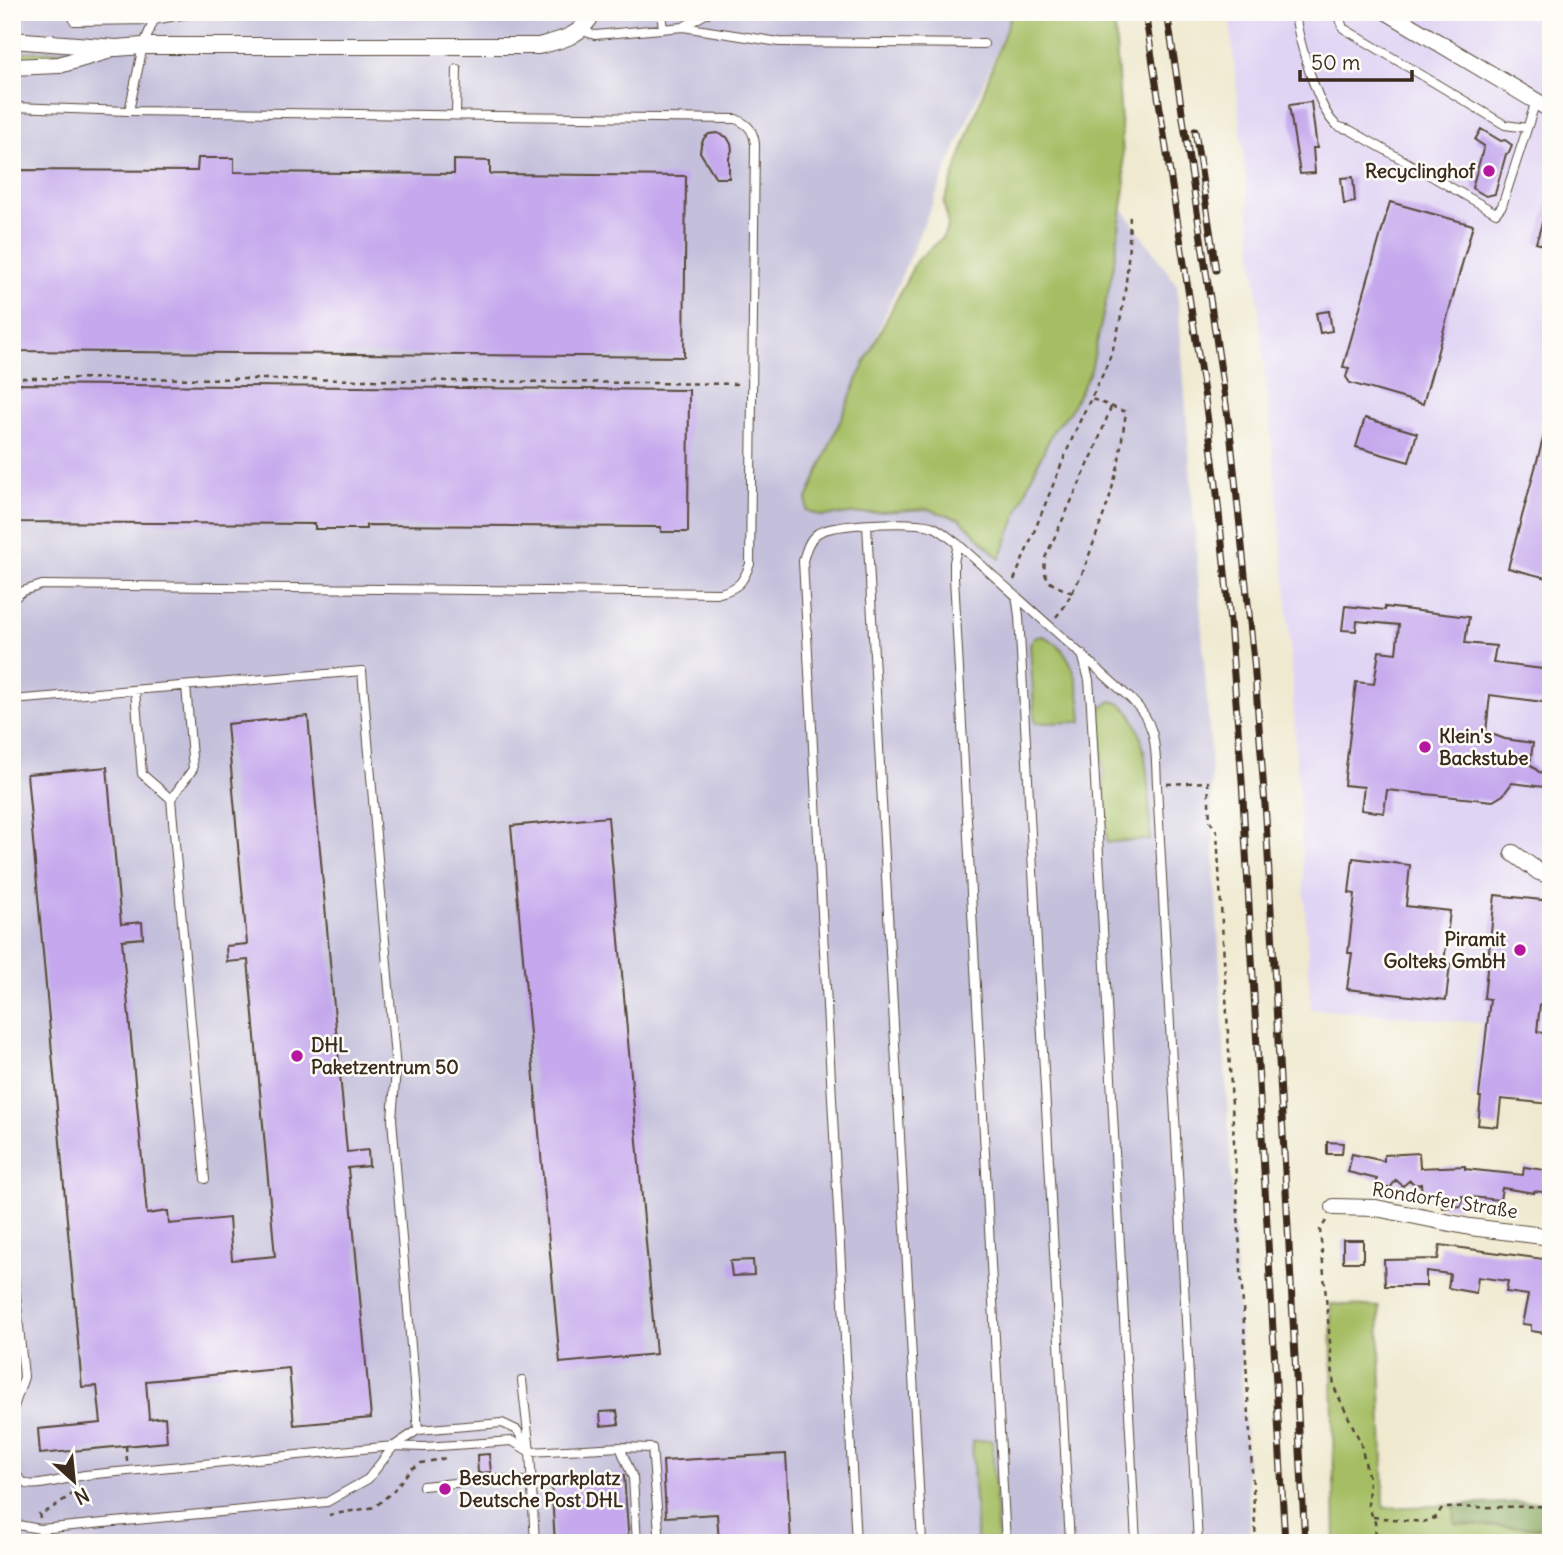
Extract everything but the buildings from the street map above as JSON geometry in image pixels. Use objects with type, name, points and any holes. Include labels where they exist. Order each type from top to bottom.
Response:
[{"type":"street","points":[[12,40],[116,48],[538,46],[569,38],[588,23],[593,12]]},
{"type":"street","points":[[1387,12],[1551,110]]},
{"type":"street","points":[[12,67],[59,65],[116,48]]},
{"type":"street","points":[[1513,853],[1539,872],[1551,876]]},
{"type":"street","name":"Rondorfer Straße","points":[[1334,1207],[1376,1208],[1471,1227],[1551,1237]]},
{"type":"lane","points":[[74,12],[74,21],[153,20],[197,12]]},
{"type":"lane","points":[[661,12],[663,29]]},
{"type":"lane","points":[[683,27],[709,12]]},
{"type":"lane","points":[[1295,12],[1298,35],[1326,113],[1338,126],[1350,130],[1496,213],[1502,206],[1536,102]]},
{"type":"lane","points":[[1345,12],[1340,19],[1343,28],[1505,125],[1527,128]]},
{"type":"lane","points":[[1539,12],[1551,19]]},
{"type":"lane","points":[[130,111],[143,46],[153,20]]},
{"type":"lane","points":[[579,30],[595,35],[683,27],[779,42],[984,44]]},
{"type":"lane","points":[[456,115],[457,69]]},
{"type":"lane","points":[[12,107],[736,119],[754,131],[755,144],[750,564],[745,578],[735,589],[720,593],[42,585],[23,591],[12,591]]},
{"type":"lane","points":[[856,1543],[803,561],[807,546],[816,534],[831,528],[913,524],[940,530],[1013,592],[1141,708],[1154,738],[1198,1543]]},
{"type":"lane","points":[[867,525],[922,1543]]},
{"type":"lane","points":[[958,544],[954,569],[1006,1543]]},
{"type":"lane","points":[[12,600],[23,591]]},
{"type":"lane","points":[[1013,592],[1019,616],[1070,1543]]},
{"type":"lane","points":[[1082,654],[1089,680],[1091,706],[1136,1543]]},
{"type":"lane","points":[[12,700],[362,671],[396,1070],[392,1119],[418,1430]]},
{"type":"lane","points":[[186,686],[193,769],[171,799],[205,1179]]},
{"type":"lane","points":[[135,690],[142,774],[171,799]]},
{"type":"lane","points":[[12,1255],[24,1377],[12,1413]]},
{"type":"lane","points":[[522,1380],[530,1452],[535,1543]]},
{"type":"lane","points":[[12,1519],[18,1525],[40,1529],[327,1502],[368,1479],[394,1446],[418,1430],[502,1423],[517,1430],[530,1452]]},
{"type":"lane","points":[[12,1467],[15,1475],[25,1483],[37,1484],[86,1475],[394,1446],[425,1447],[512,1441],[530,1452],[652,1448],[660,1543]]},
{"type":"lane","points":[[620,1447],[633,1478],[637,1543]]},
{"type":"lane","points":[[423,1486],[497,1479],[532,1482]]},
{"type":"path","points":[[1013,592],[1075,431],[1106,371],[1117,333],[1128,261],[1130,212]]},
{"type":"path","points":[[12,378],[752,384]]},
{"type":"path","points":[[1049,625],[1064,607],[1083,572],[1109,500],[1118,466],[1126,412],[1090,398]]},
{"type":"path","points":[[1072,593],[1047,579],[1043,573],[1045,558],[1094,452],[1111,407]]},
{"type":"path","points":[[1157,785],[1208,782],[1210,821],[1217,832],[1256,1543]]},
{"type":"path","points":[[1334,1207],[1320,1230],[1334,1387],[1360,1441],[1369,1479],[1368,1506],[1375,1522],[1376,1543]]},
{"type":"path","points":[[1373,1517],[1423,1522],[1435,1518],[1442,1508],[1551,1506]]},
{"type":"shaded area","points":[[12,12],[1012,12],[837,428],[1102,180],[1177,285],[1210,741],[1251,1543],[12,1543]]},
{"type":"shaded area","points":[[1229,12],[1551,12],[1551,1105],[1471,1098],[1481,1023],[1311,1009],[1287,598]]},
{"type":"green space","points":[[1012,12],[1114,12],[1125,188],[1113,269],[1091,370],[1069,413],[1054,429],[1032,476],[1000,559],[960,519],[927,509],[821,516],[806,510],[807,499],[865,362],[916,261],[943,237],[948,226],[944,203]]},
{"type":"green space","points":[[67,51],[69,56],[61,60],[12,60],[12,52]]},
{"type":"green space","points":[[1043,636],[1063,651],[1074,672],[1082,722],[1035,723],[1030,645],[1034,638]]},
{"type":"green space","points":[[1111,701],[1124,707],[1134,720],[1141,739],[1146,761],[1150,840],[1107,842],[1100,715],[1101,708]]},
{"type":"green space","points":[[1331,1304],[1379,1307],[1384,1508],[1454,1505],[1455,1524],[1551,1528],[1551,1543],[1335,1543]]},
{"type":"green space","points":[[992,1440],[998,1543],[977,1543],[972,1441]]},
{"type":"green space","points":[[1551,1501],[1551,1528],[1455,1524],[1454,1505]]},
{"type":"railway","points":[[1145,12],[1205,399],[1230,622],[1242,781],[1285,1543]]},
{"type":"railway","points":[[1167,12],[1230,431],[1254,661],[1266,818],[1305,1543]]},
{"type":"railway","points":[[1195,131],[1216,270]]},
{"type":"place","name":"Recyclinghof","points":[[1489,171]]},
{"type":"place","name":"Klein's Backstube","points":[[1425,747]]},
{"type":"place","name":"Piramit Golteks GmbH","points":[[1520,950]]},
{"type":"place","name":"DHL Paketzentrum 50","points":[[297,1056]]},
{"type":"place","name":"Besucherparkplatz Deutsche Post DHL","points":[[445,1489]]}]
